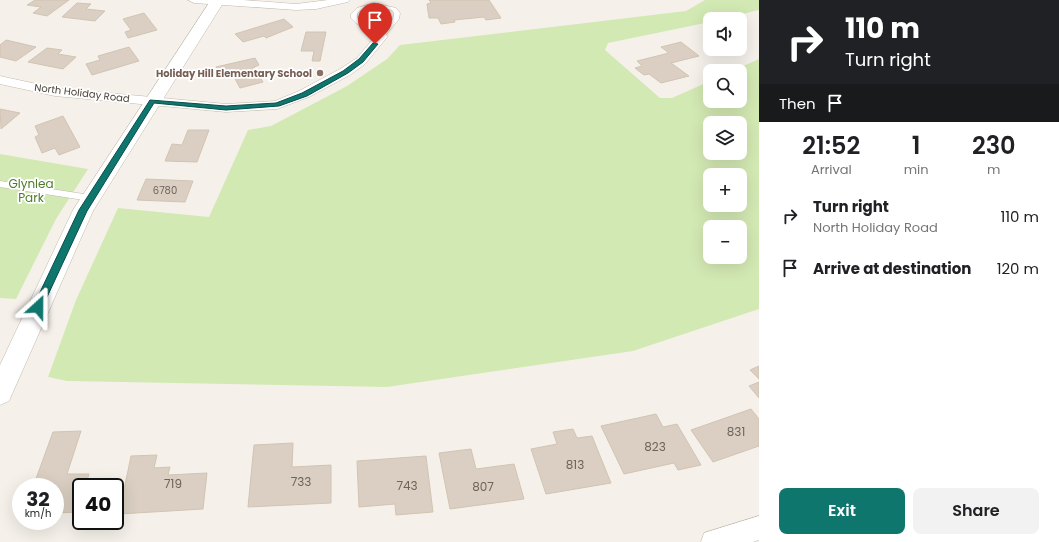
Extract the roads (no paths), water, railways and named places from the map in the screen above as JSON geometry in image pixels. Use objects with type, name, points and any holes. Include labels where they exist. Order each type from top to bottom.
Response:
[{"type":"street","points":[[194,0],[296,7],[316,6],[344,0]]},
{"type":"street","points":[[0,393],[57,264],[90,198],[217,1]]},
{"type":"street","name":"North Holiday Road","points":[[0,80],[55,92],[226,108],[277,105],[304,94],[345,72],[361,61],[382,36]]},
{"type":"street","points":[[713,542],[759,528]]},
{"type":"lane","points":[[374,5],[394,9],[397,13],[396,20],[382,36],[358,22],[354,18],[354,14],[358,9],[374,5]]},
{"type":"lane","points":[[0,184],[90,198]]},
{"type":"place","name":"Holiday Hill Elementary School","points":[[320,73]]},
{"type":"park label","name":"Glynlea Park","points":[[31,190]]}]
